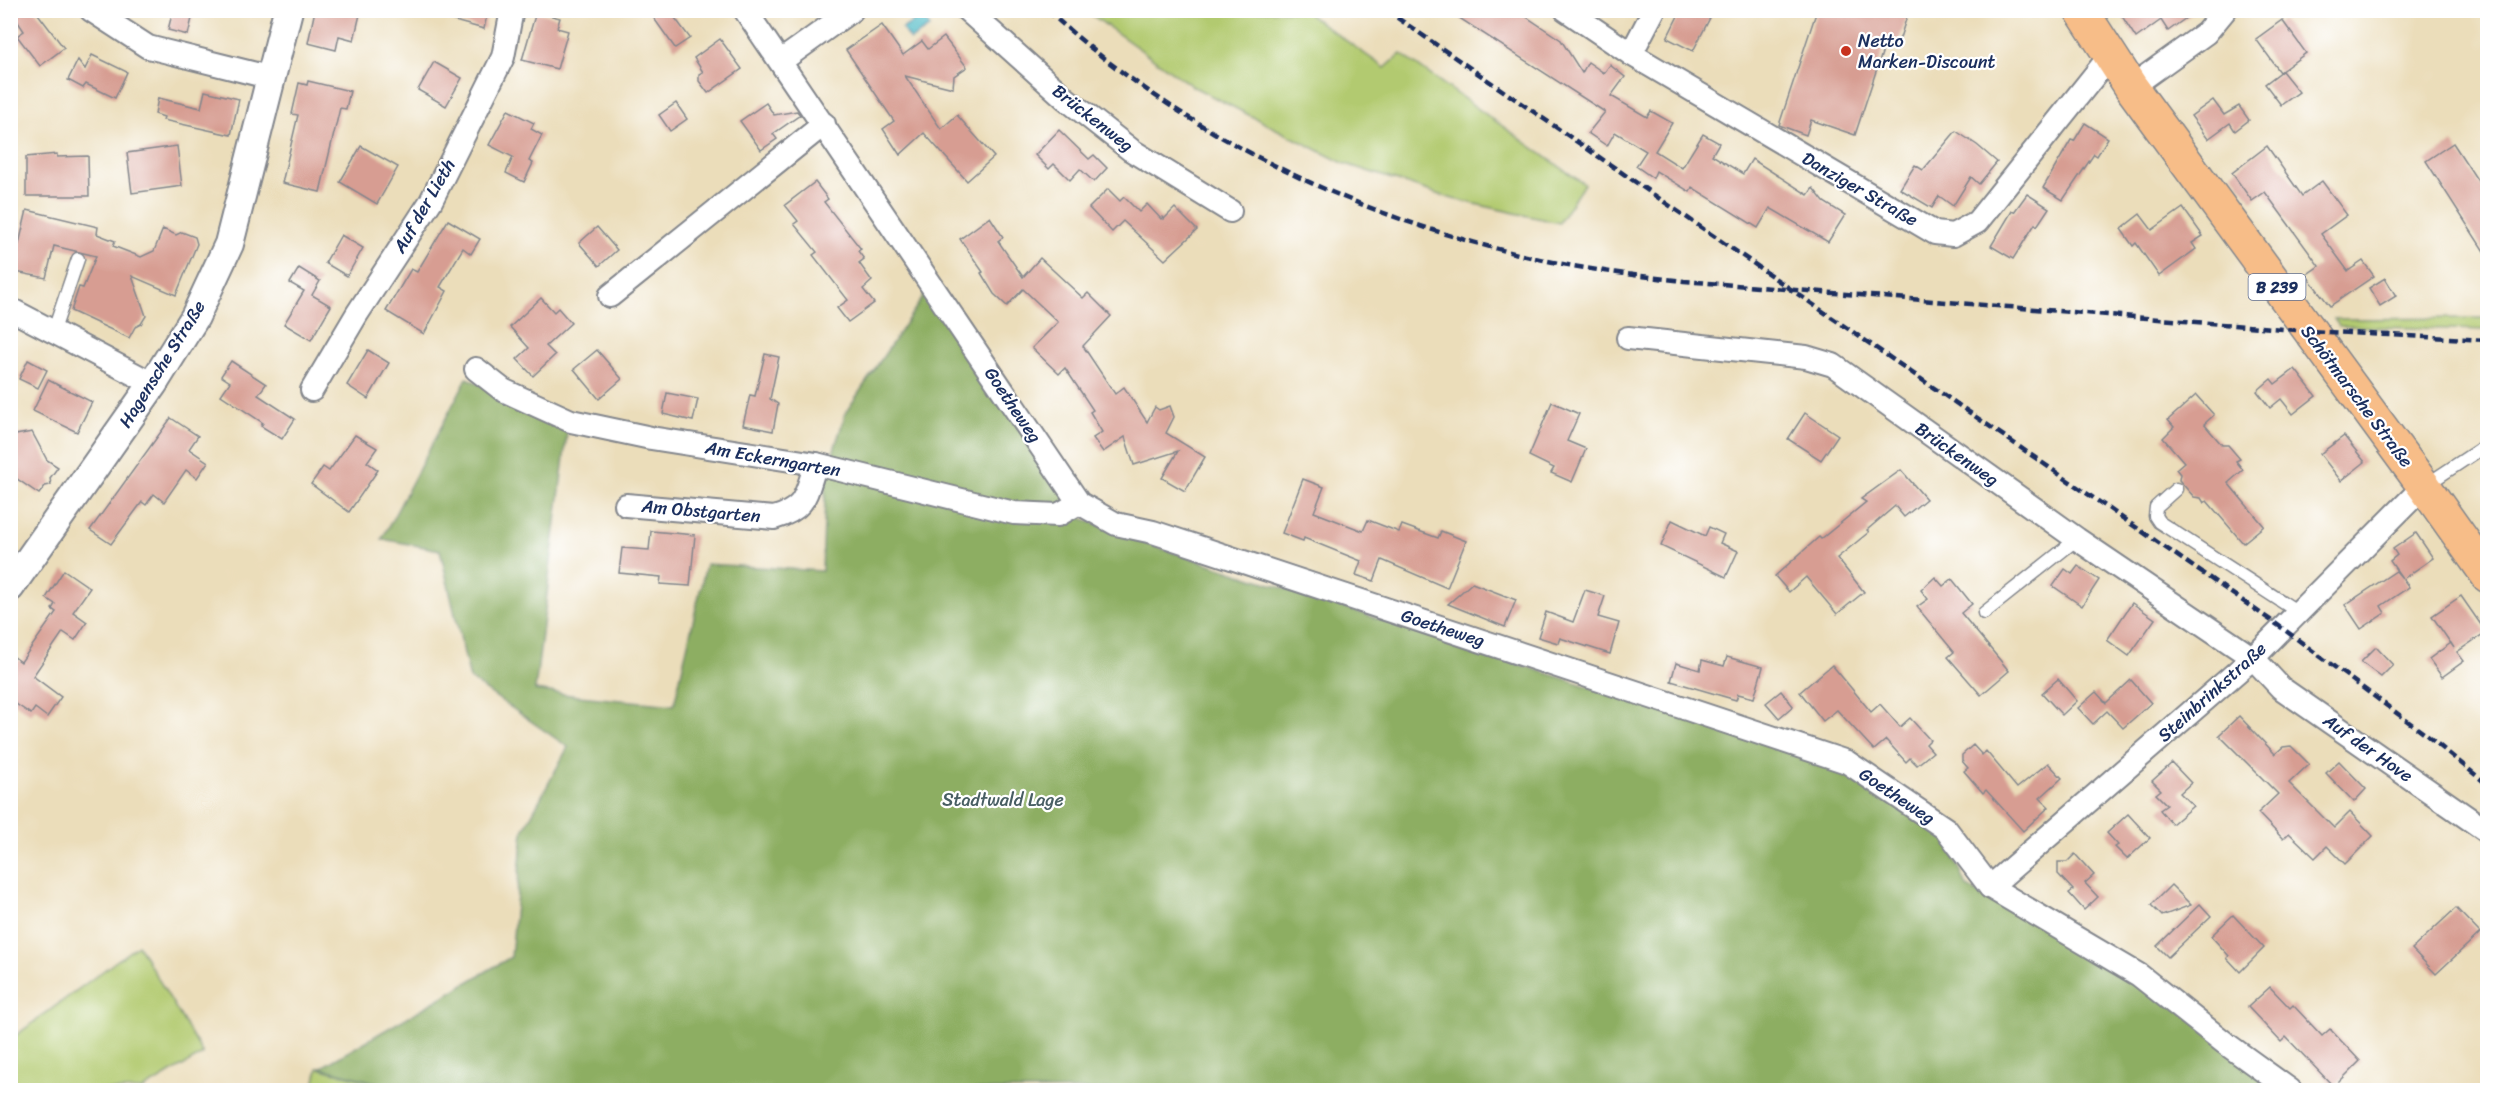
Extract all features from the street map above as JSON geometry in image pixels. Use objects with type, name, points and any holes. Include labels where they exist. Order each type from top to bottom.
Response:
[{"type":"main road","name":"Schötmarsche Straße","points":[[2081,10],[2131,87],[2424,486],[2487,576]]},
{"type":"street","points":[[92,10],[148,46],[273,78]]},
{"type":"street","name":"Hagensche Straße","points":[[10,587],[153,384],[195,317],[229,244],[273,78],[288,10]]},
{"type":"street","name":"Auf der Lieth","points":[[312,390],[357,314],[431,201],[503,57],[512,10]]},
{"type":"street","name":"Goetheweg","points":[[745,10],[1079,503],[1116,524],[1153,532],[1847,762],[1946,829],[1990,886],[2139,975],[2225,1043],[2290,1090]]},
{"type":"street","points":[[781,61],[852,10]]},
{"type":"street","name":"Brückenweg","points":[[967,10],[1065,98],[1131,150],[1230,211]]},
{"type":"street","name":"Danziger Straße","points":[[1566,10],[1631,54],[1935,233],[1953,235],[1977,222],[2110,56]]},
{"type":"street","points":[[1631,54],[1654,10]]},
{"type":"street","points":[[2131,87],[2206,33],[2224,10]]},
{"type":"street","points":[[610,296],[824,124]]},
{"type":"street","points":[[10,309],[54,330],[153,384]]},
{"type":"street","name":"Brückenweg","points":[[1628,338],[1806,357],[1833,365],[2077,539],[2253,658]]},
{"type":"street","name":"Am Eckerngarten","points":[[476,369],[503,390],[572,421],[651,438],[816,464],[1014,513],[1058,515],[1079,503]]},
{"type":"street","name":"Am Obstgarten","points":[[626,505],[774,518],[787,514],[801,505],[816,464]]},
{"type":"street","name":"Steinbrinkstraße","points":[[1990,886],[2253,658],[2424,486]]},
{"type":"street","name":"Auf der Hove","points":[[2253,658],[2281,687],[2487,832]]},
{"type":"lane","points":[[54,330],[78,259]]},
{"type":"lane","points":[[2424,486],[2487,444]]},
{"type":"lane","points":[[2176,489],[2156,507],[2155,516],[2158,522],[2298,612]]},
{"type":"lane","points":[[1984,613],[2077,539]]},
{"type":"green space","points":[[1086,11],[1304,11],[1385,68],[1401,54],[1584,184],[1559,223],[1453,199],[1343,163],[1192,86]]},
{"type":"green space","name":"Stadtwald Lage","points":[[927,291],[1079,517],[1141,542],[1837,767],[1947,839],[1967,887],[2157,986],[2280,1090],[406,1090],[320,1068],[511,957],[523,831],[568,747],[470,679],[440,550],[382,539],[467,378],[568,425],[535,690],[674,705],[706,564],[822,571],[826,475],[846,412]]},
{"type":"green space","points":[[2487,318],[2487,330],[2339,326],[2334,319]]},
{"type":"green space","points":[[138,945],[203,1054],[142,1090],[19,1090],[11,1076],[11,1039]]},
{"type":"green space","points":[[318,1068],[402,1090],[313,1090]]},
{"type":"water","points":[[922,16],[930,27],[910,40],[902,29]]},
{"type":"building","points":[[10,10],[35,10],[64,48],[40,66],[17,36],[24,31]]},
{"type":"building","points":[[173,10],[194,10],[188,35],[168,30]]},
{"type":"building","points":[[315,10],[361,10],[354,40],[339,36],[336,50],[308,43]]},
{"type":"building","points":[[436,10],[488,10],[484,29],[436,16]]},
{"type":"building","points":[[648,10],[669,10],[690,38],[675,48]]},
{"type":"building","points":[[1447,10],[1516,10],[1561,40],[1582,73],[1588,62],[1604,73],[1610,65],[1625,77],[1611,96],[1647,117],[1651,111],[1672,123],[1655,151],[1682,168],[1703,134],[1719,143],[1712,155],[1743,174],[1752,159],[1808,195],[1813,188],[1824,202],[1845,215],[1828,242],[1770,208],[1758,228],[1692,187],[1690,192],[1656,171],[1653,178],[1636,166],[1646,151],[1615,132],[1607,146],[1588,133],[1605,112]]},
{"type":"building","points":[[1681,10],[1714,10],[1693,51],[1667,38]]},
{"type":"building","points":[[1817,10],[1909,10],[1898,44],[1886,41],[1855,135],[1811,120],[1806,135],[1779,125]]},
{"type":"building","points":[[2118,10],[2197,10],[2168,31],[2161,20],[2136,38]]},
{"type":"building","points":[[536,12],[560,18],[557,28],[568,31],[557,69],[522,60]]},
{"type":"building","points":[[2282,20],[2306,53],[2280,72],[2256,39]]},
{"type":"building","points":[[882,25],[903,55],[922,41],[928,49],[944,37],[967,67],[954,76],[953,88],[905,76],[941,129],[957,115],[994,157],[967,181],[924,133],[900,155],[883,129],[894,121],[846,50]]},
{"type":"building","points":[[720,39],[742,69],[708,93],[699,81],[699,74],[703,72],[694,58]]},
{"type":"building","points":[[92,55],[127,72],[115,98],[86,84],[83,88],[68,80],[78,60],[85,69]]},
{"type":"building","points":[[434,62],[462,78],[446,106],[418,90]]},
{"type":"building","points":[[2282,71],[2299,92],[2281,105],[2265,84]]},
{"type":"building","points":[[308,81],[350,91],[346,109],[340,108],[320,192],[282,183],[298,115],[292,114],[299,83],[307,85]]},
{"type":"building","points":[[205,91],[239,99],[231,135],[163,120],[164,117],[155,114],[158,98],[201,108]]},
{"type":"building","points":[[2213,100],[2224,115],[2239,106],[2249,120],[2235,131],[2230,123],[2208,139],[2191,116]]},
{"type":"building","points":[[676,103],[687,119],[670,131],[659,115]]},
{"type":"building","points":[[766,103],[774,115],[797,111],[800,115],[773,134],[777,139],[761,150],[740,121]]},
{"type":"building","points":[[508,110],[534,123],[531,129],[542,135],[529,161],[533,163],[524,182],[506,173],[513,157],[489,145]]},
{"type":"building","points":[[2085,123],[2108,138],[2097,156],[2094,154],[2063,200],[2043,188],[2071,140],[2074,141]]},
{"type":"building","points":[[1059,130],[1089,159],[1094,155],[1107,168],[1094,182],[1080,169],[1070,180],[1054,164],[1049,169],[1035,155]]},
{"type":"building","points":[[1956,131],[1997,162],[1979,184],[1971,177],[1953,206],[1939,196],[1932,208],[1900,189],[1915,165],[1923,170]]},
{"type":"building","points":[[2453,143],[2487,195],[2487,256],[2426,161]]},
{"type":"building","points":[[177,146],[182,186],[132,193],[127,153]]},
{"type":"building","points":[[361,146],[398,167],[377,204],[340,182]]},
{"type":"building","points":[[2267,146],[2302,196],[2322,181],[2347,215],[2321,234],[2348,271],[2363,261],[2374,276],[2330,306],[2306,275],[2319,266],[2265,192],[2252,201],[2232,173]]},
{"type":"building","points":[[57,154],[57,157],[88,156],[89,196],[26,196],[26,157]]},
{"type":"building","points":[[815,182],[828,199],[824,202],[861,249],[858,251],[864,259],[859,263],[872,281],[863,289],[874,303],[848,322],[837,308],[848,300],[813,255],[817,252],[794,224],[798,221],[785,205]]},
{"type":"building","points":[[1108,189],[1120,201],[1124,197],[1139,212],[1147,204],[1161,219],[1163,217],[1164,219],[1175,208],[1197,230],[1165,260],[1123,221],[1112,232],[1089,208]]},
{"type":"building","points":[[2027,194],[2049,208],[2037,226],[2035,224],[2013,259],[1991,246],[2012,211],[2014,212]]},
{"type":"building","points":[[2183,208],[2203,236],[2192,243],[2196,249],[2159,276],[2136,243],[2133,246],[2121,229],[2140,214],[2152,230]]},
{"type":"building","points":[[27,210],[98,227],[97,234],[115,241],[113,246],[141,257],[154,251],[163,229],[176,235],[182,232],[195,237],[197,244],[176,295],[132,276],[146,316],[141,324],[135,327],[129,338],[71,311],[79,287],[83,288],[96,256],[54,246],[46,278],[10,271],[13,242],[19,244]]},
{"type":"building","points":[[990,217],[1003,237],[998,241],[1023,277],[1040,258],[1083,298],[1088,293],[1111,316],[1083,346],[1115,394],[1124,387],[1147,422],[1155,407],[1159,410],[1170,406],[1174,417],[1166,433],[1205,457],[1185,491],[1162,478],[1178,451],[1134,465],[1125,437],[1103,452],[1093,438],[1102,432],[1090,412],[1093,410],[1065,368],[1059,374],[1032,348],[1058,322],[1023,289],[1007,306],[994,294],[981,273],[983,272],[960,239]]},
{"type":"building","points":[[448,220],[480,239],[471,254],[463,248],[440,287],[447,291],[424,334],[386,311],[411,269],[417,272]]},
{"type":"building","points":[[597,227],[617,250],[599,266],[579,243]]},
{"type":"building","points":[[341,235],[363,248],[347,276],[325,263]]},
{"type":"building","points":[[299,268],[320,281],[312,295],[331,306],[311,340],[284,324],[304,291],[290,283]]},
{"type":"building","points":[[2385,278],[2396,296],[2380,306],[2369,288]]},
{"type":"building","points":[[541,298],[554,312],[558,308],[571,323],[546,346],[555,355],[533,376],[517,359],[529,348],[510,327]]},
{"type":"building","points":[[368,350],[389,363],[368,399],[347,385]]},
{"type":"building","points":[[597,350],[622,379],[599,399],[574,369]]},
{"type":"building","points":[[765,354],[779,357],[770,399],[778,404],[773,431],[743,425],[750,395],[755,396]]},
{"type":"building","points":[[28,360],[47,370],[38,388],[19,379]]},
{"type":"building","points":[[231,361],[266,384],[258,395],[295,419],[282,439],[261,426],[263,423],[221,395],[230,382],[221,376]]},
{"type":"building","points":[[2295,369],[2316,396],[2293,414],[2281,399],[2270,408],[2257,391],[2271,379],[2275,384]]},
{"type":"building","points":[[48,380],[92,402],[77,432],[33,411]]},
{"type":"building","points":[[667,393],[698,399],[693,421],[663,414]]},
{"type":"building","points":[[2196,395],[2214,415],[2204,424],[2222,445],[2228,445],[2240,459],[2236,461],[2243,470],[2228,483],[2264,526],[2243,543],[2207,501],[2204,503],[2201,498],[2194,497],[2179,480],[2180,474],[2176,469],[2184,462],[2163,438],[2174,427],[2168,420]]},
{"type":"building","points":[[1552,402],[1579,414],[1567,441],[1586,449],[1572,482],[1551,473],[1554,468],[1529,456]]},
{"type":"building","points":[[1805,413],[1838,435],[1821,460],[1788,439]]},
{"type":"building","points":[[171,418],[198,436],[189,449],[208,462],[197,478],[186,470],[164,502],[154,494],[146,505],[142,502],[111,544],[90,530]]},
{"type":"building","points":[[32,432],[47,460],[58,467],[50,478],[51,485],[45,486],[39,494],[10,474],[10,436]]},
{"type":"building","points":[[355,435],[377,448],[367,462],[378,470],[349,512],[311,484],[323,467],[329,471]]},
{"type":"building","points":[[2344,436],[2365,462],[2341,481],[2320,454]]},
{"type":"building","points":[[1901,470],[1926,499],[1904,517],[1895,506],[1867,530],[1869,532],[1837,558],[1864,592],[1837,614],[1806,577],[1789,592],[1775,576],[1819,537],[1821,539],[1866,502],[1861,499]]},
{"type":"building","points":[[1303,479],[1324,487],[1314,512],[1363,531],[1368,520],[1399,532],[1402,525],[1438,538],[1441,531],[1466,541],[1447,588],[1382,560],[1374,581],[1356,575],[1361,561],[1304,538],[1303,541],[1282,533]]},
{"type":"building","points":[[1672,520],[1705,536],[1709,527],[1724,534],[1720,543],[1738,551],[1726,577],[1661,546]]},
{"type":"building","points":[[651,531],[695,535],[690,586],[660,584],[661,577],[619,573],[622,548],[649,550]]},
{"type":"building","points":[[2416,533],[2433,558],[2403,579],[2409,587],[2381,606],[2385,613],[2361,629],[2345,605],[2396,571],[2402,578],[2390,561],[2397,555],[2393,549]]},
{"type":"building","points":[[2078,566],[2099,580],[2082,606],[2053,586],[2065,569],[2072,574]]},
{"type":"building","points":[[64,570],[90,588],[73,612],[87,622],[75,640],[63,632],[33,676],[61,697],[47,717],[35,708],[31,714],[10,700],[10,654],[21,662],[56,612],[52,609],[55,604],[46,598]]},
{"type":"building","points":[[1935,577],[1943,586],[1952,579],[1972,604],[1961,613],[2009,671],[1981,695],[1948,657],[1954,652],[1917,607],[1928,599],[1921,590]]},
{"type":"building","points":[[1472,583],[1516,600],[1505,627],[1448,604]]},
{"type":"building","points":[[1585,590],[1605,596],[1598,617],[1619,623],[1610,654],[1560,638],[1558,643],[1538,637],[1546,612],[1573,622]]},
{"type":"building","points":[[2461,596],[2486,632],[2457,652],[2464,661],[2442,677],[2429,659],[2451,643],[2432,616]]},
{"type":"building","points":[[2132,603],[2155,619],[2129,656],[2107,640]]},
{"type":"building","points":[[2376,647],[2393,665],[2381,677],[2361,662]]},
{"type":"building","points":[[1727,657],[1763,667],[1754,698],[1738,694],[1736,700],[1671,681],[1676,663],[1700,670],[1702,660],[1724,666]]},
{"type":"building","points":[[1832,665],[1871,712],[1880,704],[1900,727],[1910,718],[1930,740],[1926,744],[1933,752],[1917,765],[1910,758],[1906,762],[1886,740],[1874,750],[1837,710],[1823,721],[1800,692]]},
{"type":"building","points":[[2058,679],[2077,701],[2062,715],[2042,693]]},
{"type":"building","points":[[2131,680],[2151,703],[2123,728],[2107,711],[2093,724],[2078,708],[2096,692],[2106,703]]},
{"type":"building","points":[[1781,691],[1793,706],[1779,718],[1766,703]]},
{"type":"building","points":[[2239,716],[2275,754],[2283,747],[2291,746],[2309,764],[2289,783],[2334,828],[2350,812],[2373,836],[2345,864],[2327,846],[2315,858],[2289,833],[2283,839],[2258,813],[2278,794],[2219,735]]},
{"type":"building","points":[[1973,745],[1982,755],[1986,751],[2017,788],[2048,763],[2062,778],[2040,798],[2049,807],[2023,831],[1986,790],[1983,793],[1964,771],[1968,768],[1962,761],[1962,755]]},
{"type":"building","points":[[2339,761],[2366,789],[2354,802],[2326,773]]},
{"type":"building","points":[[2172,763],[2191,783],[2180,793],[2193,806],[2172,824],[2160,810],[2167,805],[2156,794],[2161,790],[2152,781]]},
{"type":"building","points":[[2128,814],[2150,838],[2127,859],[2115,847],[2118,845],[2107,833]]},
{"type":"building","points":[[2075,854],[2094,875],[2085,883],[2098,897],[2084,910],[2069,893],[2073,890],[2058,874],[2058,862],[2067,862]]},
{"type":"building","points":[[2171,885],[2191,905],[2162,916],[2151,905]]},
{"type":"building","points":[[2200,904],[2211,916],[2168,957],[2157,946]]},
{"type":"building","points":[[2456,908],[2480,933],[2436,974],[2412,949]]},
{"type":"building","points":[[2233,915],[2264,948],[2240,972],[2211,936]]},
{"type":"building","points":[[2270,987],[2290,1008],[2293,1005],[2322,1036],[2330,1029],[2360,1061],[2334,1087],[2286,1037],[2281,1042],[2248,1007]]},
{"type":"railway","points":[[1047,10],[1101,56],[1159,98],[1220,136],[1283,170],[1349,199],[1416,224],[1484,245],[1553,262],[1602,271],[1684,281],[2309,331],[2488,340]]},
{"type":"railway","points":[[1386,10],[2282,628],[2425,734],[2488,785]]},
{"type":"place","name":"Netto Marken-Discount","points":[[1846,51]]}]
